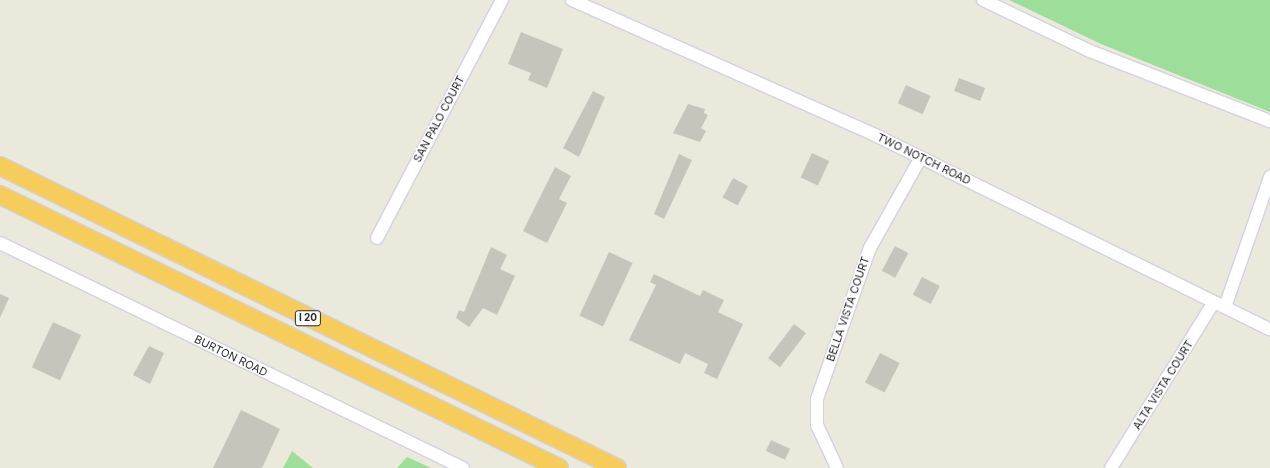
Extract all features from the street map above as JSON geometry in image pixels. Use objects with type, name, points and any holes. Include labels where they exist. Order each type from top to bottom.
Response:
[{"type":"highway","name":"I 20","points":[[0,166],[616,468]]},
{"type":"highway","name":"I 20","points":[[0,195],[559,468]]},
{"type":"street","name":"SAN PALO COURT","points":[[377,238],[502,0]]},
{"type":"street","name":"TWO NOTCH ROAD","points":[[572,0],[921,157],[1270,329]]},
{"type":"street","points":[[983,0],[1090,51],[1270,121]]},
{"type":"street","name":"BELLA VISTA COURT","points":[[837,468],[817,425],[817,399],[870,248],[921,157]]},
{"type":"street","points":[[1225,307],[1270,177]]},
{"type":"street","name":"BURTON ROAD","points":[[0,244],[463,468]]},
{"type":"street","name":"ALTA VISTA COURT","points":[[1111,468],[1214,302]]},
{"type":"green space","points":[[1009,0],[1270,0],[1270,112],[1101,44]]},
{"type":"green space","points":[[292,451],[313,468],[283,468]]},
{"type":"green space","points":[[407,457],[431,468],[397,468]]},
{"type":"building","points":[[521,32],[563,49],[547,88],[528,80],[531,73],[508,64]]},
{"type":"building","points":[[959,78],[985,88],[980,101],[954,91]]},
{"type":"building","points":[[906,85],[931,96],[923,114],[898,103]]},
{"type":"building","points":[[593,91],[605,97],[579,157],[563,148]]},
{"type":"building","points":[[688,104],[705,109],[704,113],[708,115],[701,128],[706,131],[700,142],[673,133]]},
{"type":"building","points":[[812,153],[829,161],[818,186],[801,177]]},
{"type":"building","points":[[679,154],[692,160],[664,219],[654,214]]},
{"type":"building","points":[[555,167],[571,176],[559,199],[567,203],[547,243],[523,231]]},
{"type":"building","points":[[733,178],[748,186],[738,205],[723,197]]},
{"type":"building","points":[[895,246],[908,253],[895,278],[882,271]]},
{"type":"building","points":[[491,247],[507,255],[500,269],[515,276],[497,315],[483,308],[469,327],[456,318],[459,310],[464,312]]},
{"type":"building","points":[[609,252],[633,263],[603,326],[579,315]]},
{"type":"building","points":[[654,274],[700,296],[703,290],[724,300],[718,312],[743,324],[717,379],[704,373],[708,364],[685,353],[680,364],[629,340],[656,285],[650,282]]},
{"type":"building","points":[[922,277],[940,286],[931,304],[913,295]]},
{"type":"building","points":[[0,294],[9,298],[0,318]]},
{"type":"building","points":[[53,322],[81,335],[60,380],[32,367]]},
{"type":"building","points":[[794,324],[806,333],[780,367],[768,358]]},
{"type":"building","points":[[149,346],[164,353],[150,384],[133,375]]},
{"type":"building","points":[[880,353],[900,363],[885,392],[865,382]]},
{"type":"building","points":[[241,410],[280,429],[262,468],[213,468]]},
{"type":"building","points":[[771,440],[790,449],[785,460],[766,451]]}]
